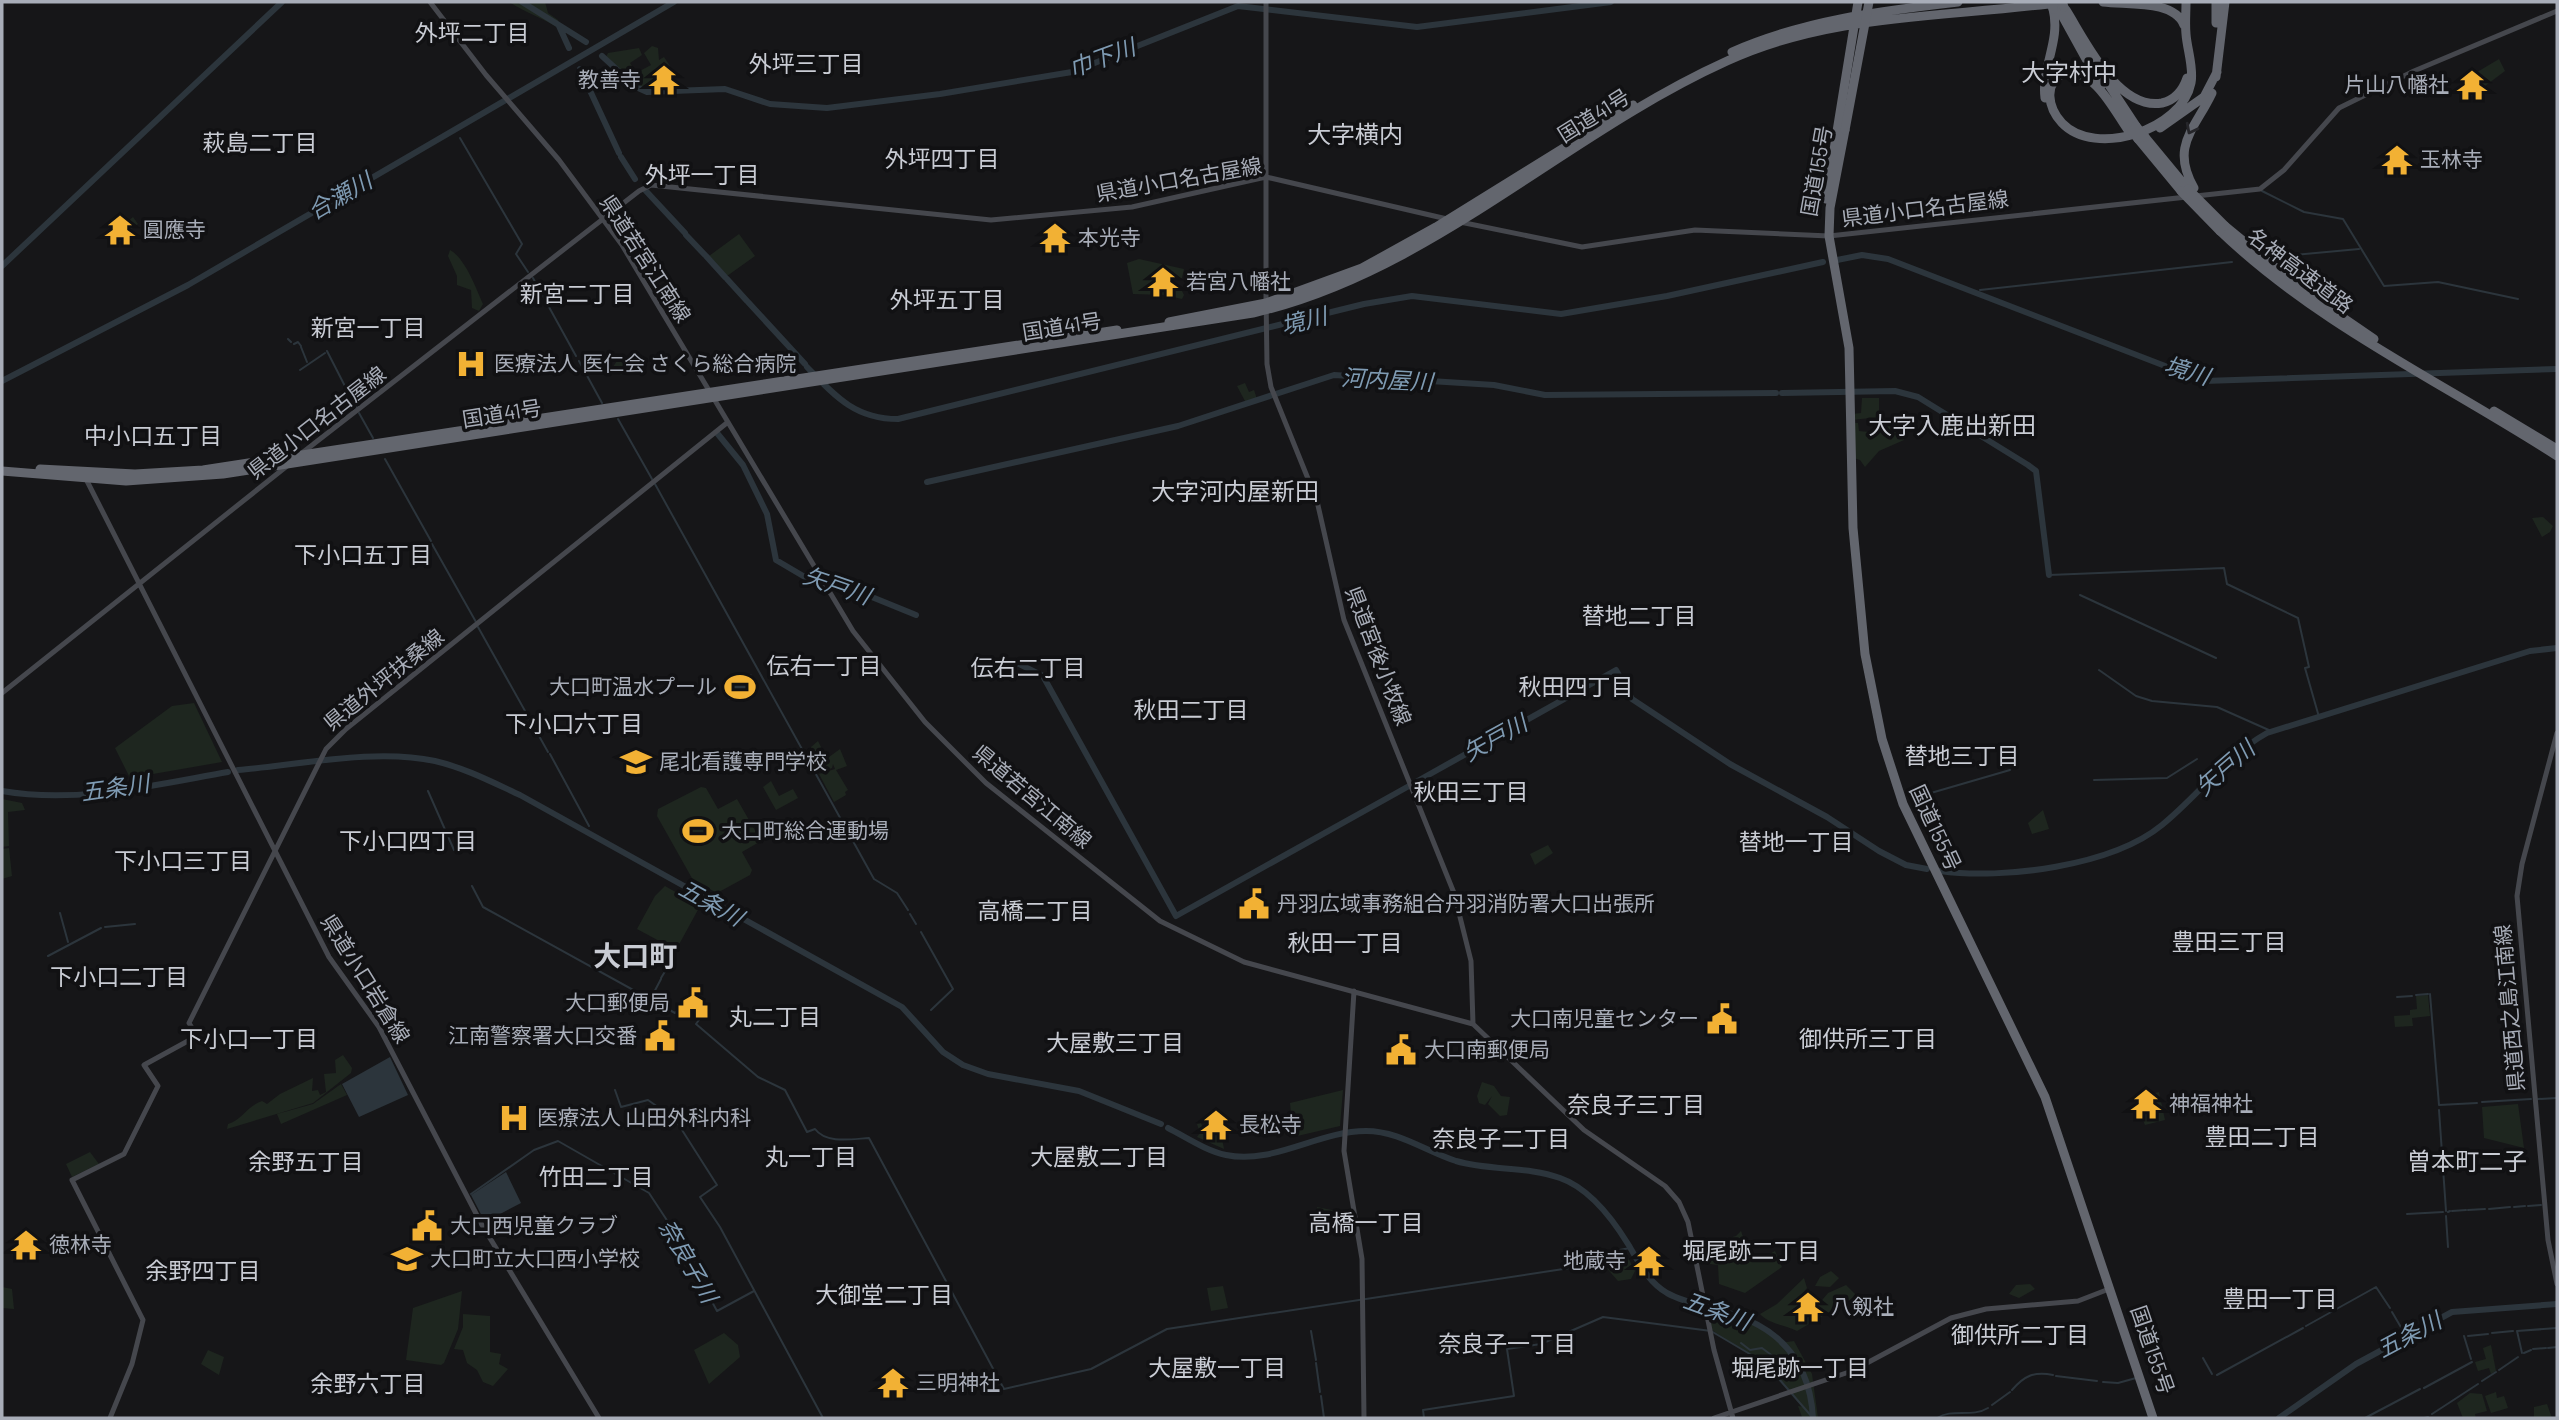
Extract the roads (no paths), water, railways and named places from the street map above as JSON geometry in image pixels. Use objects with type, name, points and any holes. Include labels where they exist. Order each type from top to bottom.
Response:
[{"type":"highway","points":[[1826,199],[1858,2]]},
{"type":"highway","points":[[1842,150],[1870,17],[1869,2]]},
{"type":"highway","name":"国道155号","points":[[1869,2],[1844,130],[1826,199],[1827,236],[1849,390],[1853,527],[1865,651],[1891,771],[1903,804],[2045,1097],[2155,1418]]},
{"type":"highway","name":"国道41号","points":[[2,465],[85,476],[181,472],[1213,321],[1364,275],[1645,98],[1711,61],[1804,25],[1958,2]]},
{"type":"highway","points":[[1870,17],[2028,2]]},
{"type":"highway","points":[[2104,2],[2168,5],[2180,14],[2185,30]]},
{"type":"highway","points":[[2136,134],[2087,78],[2071,72],[2054,79],[2050,100],[2057,117],[2067,127],[2094,139],[2119,138],[2152,127],[2182,101],[2192,79],[2185,30],[2186,2]]},
{"type":"highway","points":[[2216,2],[2221,33]]},
{"type":"highway","points":[[2187,189],[2184,147],[2192,125],[2210,98],[2217,72],[2225,2]]},
{"type":"highway","points":[[2221,33],[2231,2]]},
{"type":"highway","points":[[2059,5],[2108,75],[2124,92],[2143,102],[2162,103],[2178,94],[2186,79],[2188,55]]},
{"type":"highway","points":[[2059,5],[2056,34],[2044,81],[2045,100],[2056,122],[2080,139],[2115,142],[2154,131],[2198,102],[2211,87],[2217,72]]},
{"type":"highway","points":[[2059,5],[2136,134]]},
{"type":"highway","name":"国道41号","points":[[1870,17],[2059,5]]},
{"type":"highway","name":"名神高速道路","points":[[2059,5],[2079,50],[2151,156],[2187,189],[2223,228]]},
{"type":"highway","name":"国道155号","points":[[1827,236],[1844,130]]},
{"type":"highway","name":"名神高速道路","points":[[2136,134],[2223,228],[2302,293],[2362,334],[2557,456]]},
{"type":"highway","name":"名神高速道路","points":[[2445,385],[2557,449]]},
{"type":"highway","name":"国道41号","points":[[2,471],[170,480],[289,464],[712,395]]},
{"type":"main road","name":"県道若宮江南線","points":[[430,2],[502,95],[559,160],[603,219],[630,258],[853,631],[887,677],[946,744],[986,783],[1133,902],[1175,930],[1234,958],[1473,1024],[1582,1128],[1672,1193],[1690,1229],[1707,1317],[1733,1415]]},
{"type":"main road","name":"県道宮後小牧線","points":[[1266,6],[1266,306],[1267,364],[1271,387],[1317,500],[1343,616],[1451,884],[1465,929],[1474,976],[1473,1024]]},
{"type":"main road","name":"県道小口名古屋線","points":[[2,693],[299,456],[643,188],[659,184],[945,218],[995,220],[1132,207],[1266,177],[1573,247],[1685,230],[1827,236],[2260,189],[2278,176],[2335,111],[2345,105],[2414,71],[2557,11]]},
{"type":"main road","name":"県道外坪扶桑線","points":[[110,1418],[132,1364],[143,1320],[72,1181],[124,1154],[158,1086],[144,1065],[197,1036],[189,1023],[320,759],[331,743],[346,729],[728,422]]},
{"type":"main road","name":"県道小口岩倉線","points":[[85,476],[334,965],[384,1037],[482,1225],[599,1418]]},
{"type":"main road","name":"県道西之島江南線","points":[[2557,733],[2522,864],[2517,897],[2545,1219],[2557,1284]]},
{"type":"main road","points":[[1354,991],[1344,1138],[1346,1170],[1362,1259],[1364,1418]]},
{"type":"main road","points":[[1714,1418],[1733,1415],[1866,1365],[1951,1318],[1986,1309],[2078,1301],[2112,1288]]},
{"type":"waterway","points":[[2,266],[282,2]]},
{"type":"waterway","name":"巾下川","points":[[522,2],[586,42]]},
{"type":"waterway","name":"合瀬川","points":[[2,381],[188,285],[674,2]]},
{"type":"waterway","name":"巾下川","points":[[602,56],[636,87],[647,92],[725,89],[770,104],[827,108],[940,94],[1072,72],[1238,6],[1417,27],[1611,2]]},
{"type":"waterway","name":"境川","points":[[559,26],[569,48]]},
{"type":"waterway","name":"境川","points":[[580,69],[619,153]]},
{"type":"waterway","points":[[460,138],[522,244],[516,254],[528,272]]},
{"type":"waterway","name":"境川","points":[[621,157],[635,179]]},
{"type":"waterway","name":"境川","points":[[646,191],[685,233]]},
{"type":"waterway","points":[[2262,191],[2304,212],[2343,219],[2384,286],[2438,282],[2518,299]]},
{"type":"waterway","name":"境川","points":[[686,235],[705,255]]},
{"type":"waterway","points":[[2283,256],[2359,249]]},
{"type":"waterway","name":"境川","points":[[1837,260],[1862,255],[1888,259],[2204,381],[2557,369]]},
{"type":"waterway","name":"境川","points":[[706,256],[725,277]]},
{"type":"waterway","name":"境川","points":[[807,367],[847,404],[870,415],[898,419],[1364,304],[1412,296],[1561,314],[1667,296],[1823,262]]},
{"type":"waterway","points":[[1980,290],[2232,262]]},
{"type":"waterway","points":[[533,278],[576,356]]},
{"type":"waterway","name":"境川","points":[[727,279],[747,301]]},
{"type":"waterway","name":"境川","points":[[748,302],[805,364]]},
{"type":"waterway","points":[[288,339],[291,342]]},
{"type":"waterway","points":[[294,344],[298,342],[301,346]]},
{"type":"waterway","points":[[301,347],[307,362]]},
{"type":"waterway","points":[[327,351],[350,396]]},
{"type":"waterway","points":[[300,370],[325,353]]},
{"type":"waterway","points":[[579,361],[602,403]]},
{"type":"waterway","name":"河内屋川","points":[[927,482],[1178,426],[1334,375],[1494,385],[1545,395],[1776,393]]},
{"type":"waterway","name":"河内屋川","points":[[1782,393],[1895,391],[1918,397],[2028,465],[2036,471],[2049,575]]},
{"type":"waterway","points":[[351,397],[357,408]]},
{"type":"waterway","points":[[359,413],[373,438]]},
{"type":"waterway","points":[[618,419],[652,479]]},
{"type":"waterway","name":"矢戸川","points":[[717,433],[743,465],[767,514],[776,560],[815,583],[862,593],[916,615]]},
{"type":"waterway","points":[[385,459],[431,541]]},
{"type":"waterway","points":[[655,484],[874,879],[897,893],[908,910]]},
{"type":"waterway","points":[[432,544],[476,622]]},
{"type":"waterway","points":[[2049,575],[2224,568],[2227,584],[2298,618],[2309,667],[2305,668],[2319,717]]},
{"type":"waterway","points":[[2080,595],[2216,658]]},
{"type":"waterway","points":[[478,627],[548,752]]},
{"type":"waterway","name":"矢戸川","points":[[1940,871],[2025,871],[2056,867],[2115,851],[2162,825],[2238,753],[2267,733],[2530,651],[2557,648]]},
{"type":"waterway","name":"矢戸川","points":[[1015,662],[1043,676],[1176,916],[1409,786]]},
{"type":"waterway","name":"矢戸川","points":[[1414,783],[1616,670],[1632,699],[1730,764],[1827,817],[1879,851],[1906,865],[1927,869]]},
{"type":"waterway","points":[[2099,670],[2136,696],[2152,701],[2217,707],[2271,731]]},
{"type":"waterway","points":[[550,754],[589,826]]},
{"type":"waterway","name":"五条川","points":[[238,770],[387,756],[435,761],[468,771],[520,795],[902,1007],[943,1052],[963,1065],[988,1074],[1079,1091],[1161,1124]]},
{"type":"waterway","points":[[2094,780],[2167,778],[2197,759]]},
{"type":"waterway","points":[[1924,795],[2010,770]]},
{"type":"waterway","name":"五条川","points":[[2,791],[87,794],[228,772]]},
{"type":"waterway","points":[[428,791],[454,850]]},
{"type":"waterway","points":[[472,886],[483,907],[675,1013],[686,1003],[702,1016],[696,1024],[758,1077],[785,1090],[807,1132],[815,1129],[826,1137],[840,1140],[869,1138],[1004,1389],[1091,1369],[1167,1329],[1603,1263],[1614,1251],[1630,1248]]},
{"type":"waterway","points":[[60,913],[68,942]]},
{"type":"waterway","points":[[910,914],[916,924]]},
{"type":"waterway","points":[[105,927],[135,924]]},
{"type":"waterway","points":[[48,956],[101,928]]},
{"type":"waterway","points":[[921,932],[953,989],[931,1010]]},
{"type":"waterway","points":[[661,978],[672,960]]},
{"type":"waterway","points":[[651,998],[661,979]]},
{"type":"waterway","points":[[2416,995],[2428,994]]},
{"type":"waterway","points":[[2430,994],[2439,1105],[2477,1103]]},
{"type":"waterway","points":[[2397,997],[2412,996]]},
{"type":"waterway","points":[[615,1090],[621,1107],[648,1100],[675,1119],[717,1185],[700,1197],[720,1227],[823,1418]]},
{"type":"waterway","points":[[2538,1099],[2557,1098]]},
{"type":"waterway","points":[[2482,1102],[2531,1099]]},
{"type":"waterway","points":[[2439,1110],[2446,1211]]},
{"type":"waterway","name":"五条川","points":[[1168,1128],[1211,1150],[1244,1157],[1278,1152],[1348,1132],[1378,1132],[1401,1138],[1456,1161],[1560,1178],[1581,1189],[1607,1214],[1644,1271],[1660,1288],[1682,1300],[1750,1321],[1779,1340],[1800,1366],[1811,1399],[1813,1418]]},
{"type":"waterway","name":"奈良子川","points":[[471,1194],[534,1150],[558,1141],[649,1193],[674,1231],[717,1311],[754,1291]]},
{"type":"waterway","points":[[2528,1206],[2541,1205]]},
{"type":"waterway","points":[[2514,1207],[2525,1206]]},
{"type":"waterway","points":[[2489,1209],[2510,1207]]},
{"type":"waterway","points":[[2468,1210],[2485,1209]]},
{"type":"waterway","points":[[2452,1211],[2466,1210]]},
{"type":"waterway","points":[[2407,1214],[2443,1212]]},
{"type":"waterway","points":[[2446,1216],[2448,1247]]},
{"type":"waterway","points":[[2306,1326],[2376,1287],[2390,1308]]},
{"type":"waterway","name":"五条川","points":[[2279,1418],[2356,1364],[2452,1312],[2557,1304]]},
{"type":"waterway","points":[[2392,1312],[2402,1329]]},
{"type":"waterway","name":"奈良子川","points":[[1424,1418],[1423,1410],[1514,1396],[1507,1349],[1541,1344],[1603,1317],[1711,1331],[1765,1363],[1813,1418]]},
{"type":"waterway","points":[[2217,1375],[2303,1328]]},
{"type":"waterway","points":[[2522,1353],[2517,1331],[2557,1328]]},
{"type":"waterway","points":[[1311,1331],[1316,1360]]},
{"type":"waterway","points":[[2492,1333],[2513,1331]]},
{"type":"waterway","points":[[2468,1336],[2488,1334]]},
{"type":"waterway","points":[[2464,1336],[2471,1359]]},
{"type":"waterway","points":[[1741,1343],[1750,1350],[1762,1348],[1774,1357]]},
{"type":"waterway","points":[[2548,1348],[2557,1347]]},
{"type":"waterway","points":[[2533,1349],[2546,1348]]},
{"type":"waterway","points":[[2524,1353],[2531,1350]]},
{"type":"waterway","points":[[2499,1370],[2518,1357]]},
{"type":"waterway","points":[[2203,1358],[2212,1374]]},
{"type":"waterway","points":[[2424,1388],[2472,1362]]},
{"type":"waterway","points":[[1316,1363],[1320,1392]]},
{"type":"waterway","points":[[2482,1381],[2496,1372]]},
{"type":"waterway","points":[[2012,1390],[2030,1376],[2053,1375]]},
{"type":"waterway","points":[[2056,1376],[2097,1381]]},
{"type":"waterway","points":[[2103,1382],[2118,1383],[2136,1378]]},
{"type":"waterway","points":[[2432,1414],[2478,1384]]},
{"type":"waterway","points":[[2365,1418],[2420,1389]]},
{"type":"waterway","points":[[1992,1405],[2010,1392]]},
{"type":"waterway","points":[[1321,1396],[1324,1418]]},
{"type":"waterway","points":[[1937,1418],[1988,1408]]},
{"type":"waterway","points":[[2424,1418],[2428,1417]]},
{"type":"place","name":"教善寺","points":[[664,80]]},
{"type":"place","name":"片山八幡社","points":[[2472,85]]},
{"type":"place","name":"玉林寺","points":[[2397,160]]},
{"type":"place","name":"圓應寺","points":[[120,230]]},
{"type":"place","name":"本光寺","points":[[1055,238]]},
{"type":"place","name":"若宮八幡社","points":[[1163,282]]},
{"type":"place","name":"医療法人 医仁会 さくら総合病院","points":[[471,364]]},
{"type":"place","name":"大口町温水プール","points":[[740,687]]},
{"type":"place","name":"尾北看護専門学校","points":[[636,762]]},
{"type":"place","name":"大口町総合運動場","points":[[698,831]]},
{"type":"place","name":"丹羽広域事務組合丹羽消防署大口出張所","points":[[1254,904]]},
{"type":"place","name":"大口郵便局","points":[[693,1003]]},
{"type":"place","name":"大口南児童センター","points":[[1722,1019]]},
{"type":"place","name":"江南警察署大口交番","points":[[660,1036]]},
{"type":"place","name":"大口南郵便局","points":[[1401,1050]]},
{"type":"place","name":"神福神社","points":[[2146,1104]]},
{"type":"place","name":"医療法人 山田外科内科","points":[[514,1118]]},
{"type":"place","name":"長松寺","points":[[1216,1125]]},
{"type":"place","name":"大口西児童クラブ","points":[[427,1226]]},
{"type":"place","name":"徳林寺","points":[[26,1245]]},
{"type":"place","name":"大口町立大口西小学校","points":[[407,1259]]},
{"type":"place","name":"地蔵寺","points":[[1649,1261]]},
{"type":"place","name":"八剱社","points":[[1808,1307]]},
{"type":"place","name":"三明神社","points":[[893,1383]]},
{"type":"district","name":"外坪二丁目","points":[[472,33]]},
{"type":"district","name":"外坪三丁目","points":[[806,64]]},
{"type":"district","name":"大字村中","points":[[2069,73]]},
{"type":"district","name":"大字横内","points":[[1355,135]]},
{"type":"district","name":"萩島二丁目","points":[[260,143]]},
{"type":"district","name":"外坪四丁目","points":[[942,159]]},
{"type":"district","name":"外坪一丁目","points":[[702,175]]},
{"type":"district","name":"新宮二丁目","points":[[577,294]]},
{"type":"district","name":"外坪五丁目","points":[[947,300]]},
{"type":"district","name":"新宮一丁目","points":[[368,328]]},
{"type":"district","name":"大字入鹿出新田","points":[[1952,426]]},
{"type":"district","name":"中小口五丁目","points":[[153,436]]},
{"type":"district","name":"大字河内屋新田","points":[[1235,492]]},
{"type":"district","name":"下小口五丁目","points":[[363,555]]},
{"type":"district","name":"替地二丁目","points":[[1639,616]]},
{"type":"district","name":"伝右一丁目","points":[[824,666]]},
{"type":"district","name":"伝右二丁目","points":[[1028,668]]},
{"type":"district","name":"秋田四丁目","points":[[1576,687]]},
{"type":"district","name":"秋田二丁目","points":[[1191,710]]},
{"type":"district","name":"下小口六丁目","points":[[574,724]]},
{"type":"district","name":"替地三丁目","points":[[1962,756]]},
{"type":"district","name":"秋田三丁目","points":[[1471,792]]},
{"type":"district","name":"下小口四丁目","points":[[408,841]]},
{"type":"district","name":"替地一丁目","points":[[1796,842]]},
{"type":"district","name":"下小口三丁目","points":[[183,861]]},
{"type":"district","name":"高橋二丁目","points":[[1035,911]]},
{"type":"district","name":"豊田三丁目","points":[[2229,942]]},
{"type":"district","name":"秋田一丁目","points":[[1345,943]]},
{"type":"district","name":"大口町","points":[[635,956]]},
{"type":"district","name":"下小口二丁目","points":[[119,977]]},
{"type":"district","name":"丸二丁目","points":[[775,1017]]},
{"type":"district","name":"下小口一丁目","points":[[249,1039]]},
{"type":"district","name":"御供所三丁目","points":[[1868,1039]]},
{"type":"district","name":"大屋敷三丁目","points":[[1115,1043]]},
{"type":"district","name":"奈良子三丁目","points":[[1636,1105]]},
{"type":"district","name":"豊田二丁目","points":[[2262,1137]]},
{"type":"district","name":"奈良子二丁目","points":[[1501,1139]]},
{"type":"district","name":"丸一丁目","points":[[811,1157]]},
{"type":"district","name":"大屋敷二丁目","points":[[1099,1157]]},
{"type":"district","name":"余野五丁目","points":[[306,1162]]},
{"type":"district","name":"曽本町二子","points":[[2467,1162]]},
{"type":"district","name":"竹田二丁目","points":[[596,1177]]},
{"type":"district","name":"高橋一丁目","points":[[1366,1223]]},
{"type":"district","name":"堀尾跡二丁目","points":[[1751,1251]]},
{"type":"district","name":"余野四丁目","points":[[203,1271]]},
{"type":"district","name":"大御堂二丁目","points":[[884,1295]]},
{"type":"district","name":"豊田一丁目","points":[[2280,1299]]},
{"type":"district","name":"御供所二丁目","points":[[2020,1335]]},
{"type":"district","name":"奈良子一丁目","points":[[1507,1344]]},
{"type":"district","name":"大屋敷一丁目","points":[[1217,1368]]},
{"type":"district","name":"堀尾跡一丁目","points":[[1800,1368]]},
{"type":"district","name":"余野六丁目","points":[[368,1384]]}]
